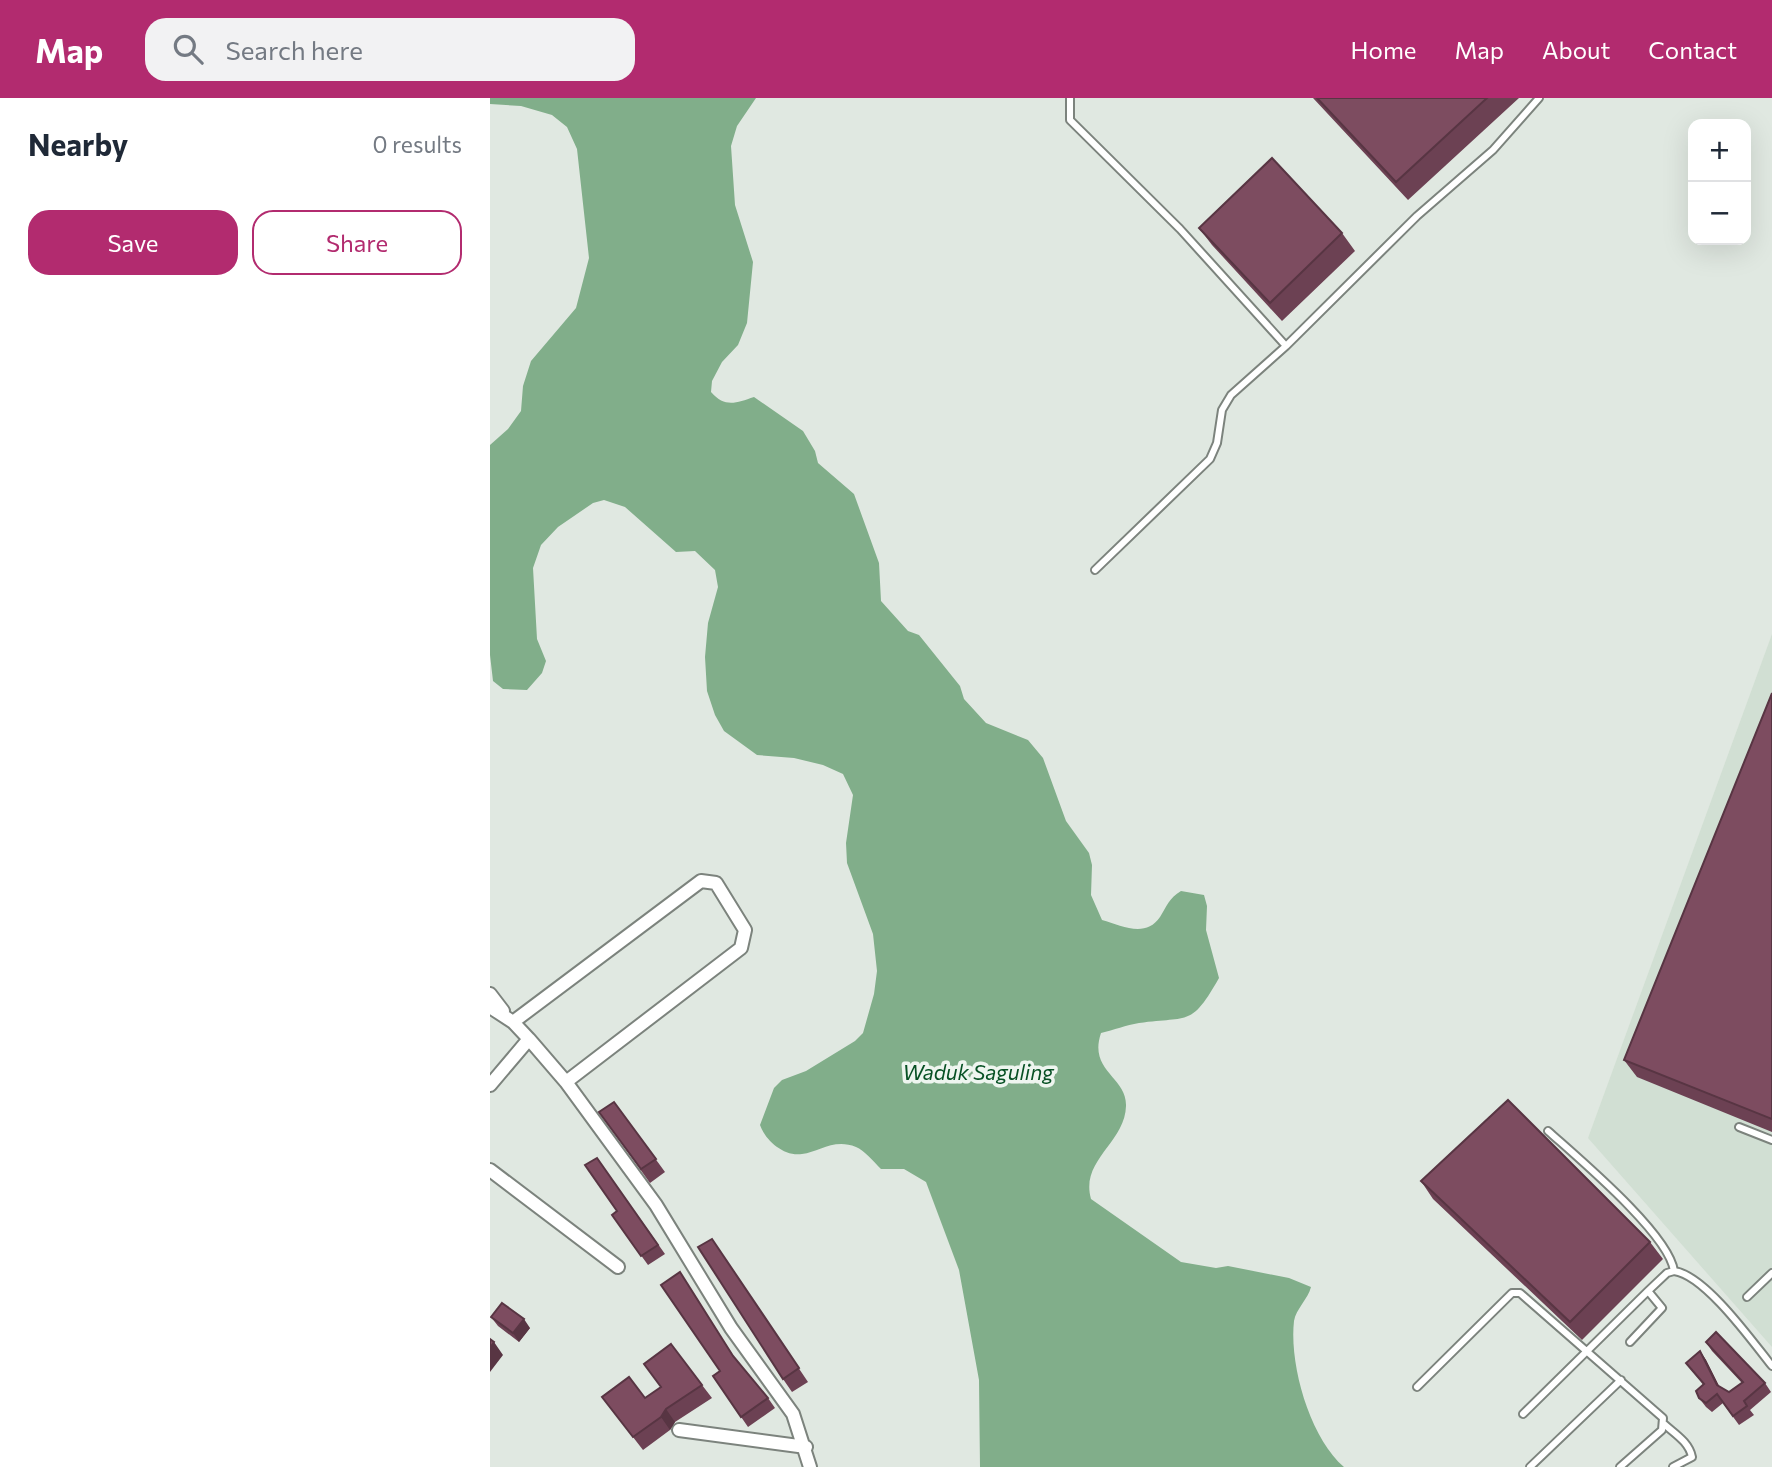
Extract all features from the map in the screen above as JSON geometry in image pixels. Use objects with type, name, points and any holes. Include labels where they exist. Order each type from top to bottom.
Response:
[{"type":"street","points":[[510,1019],[701,881],[706,879],[716,883],[746,930],[741,948],[566,1082]]},
{"type":"street","points":[[490,994],[566,1082],[656,1205],[731,1328],[793,1414],[806,1447],[810,1467]]},
{"type":"street","points":[[490,1007],[510,1019]]},
{"type":"street","points":[[490,1085],[529,1038]]},
{"type":"street","points":[[490,1170],[618,1267]]},
{"type":"street","points":[[679,1430],[806,1447]]},
{"type":"lane","points":[[1070,98],[1070,120],[1180,229],[1286,346]]},
{"type":"lane","points":[[1095,570],[1210,459],[1217,443],[1222,410],[1231,395],[1286,346],[1418,216],[1493,150],[1539,98]]},
{"type":"lane","points":[[1739,1127],[1772,1140]]},
{"type":"lane","points":[[1548,1131],[1656,1234],[1672,1261],[1674,1270]]},
{"type":"lane","points":[[1523,1414],[1586,1350],[1667,1273],[1674,1270],[1691,1278],[1731,1314],[1772,1366]]},
{"type":"lane","points":[[1747,1297],[1772,1273]]},
{"type":"lane","points":[[1630,1342],[1662,1308],[1648,1291]]},
{"type":"lane","points":[[1417,1387],[1512,1293],[1520,1293],[1663,1418],[1662,1430],[1620,1467]]},
{"type":"lane","points":[[1531,1467],[1621,1380]]},
{"type":"lane","points":[[1664,1424],[1691,1452],[1692,1457],[1673,1467]]},
{"type":"shaded area","points":[[1772,634],[1772,1347],[1588,1138]]},
{"type":"water","name":"Waduk Saguling","points":[[490,98],[756,98],[737,126],[731,146],[735,205],[753,262],[747,323],[738,345],[722,362],[712,381],[711,392],[726,402],[754,397],[803,431],[815,451],[818,463],[854,494],[879,563],[881,601],[908,631],[919,635],[960,686],[964,699],[986,723],[1028,740],[1043,758],[1066,821],[1089,853],[1092,865],[1091,895],[1102,920],[1141,929],[1154,923],[1171,899],[1181,891],[1204,895],[1207,906],[1206,930],[1219,978],[1202,1005],[1195,1012],[1179,1019],[1134,1024],[1101,1033],[1098,1046],[1103,1065],[1121,1088],[1126,1106],[1119,1131],[1092,1173],[1089,1185],[1091,1199],[1181,1262],[1216,1268],[1228,1266],[1289,1278],[1311,1287],[1294,1321],[1295,1358],[1304,1400],[1312,1420],[1321,1438],[1344,1467],[980,1467],[979,1380],[959,1270],[926,1182],[904,1169],[881,1169],[862,1151],[848,1145],[834,1145],[802,1154],[789,1153],[771,1142],[763,1131],[760,1125],[774,1088],[782,1080],[806,1071],[855,1041],[863,1033],[874,994],[877,971],[873,934],[847,863],[846,843],[853,795],[843,774],[823,765],[794,758],[757,755],[724,731],[707,691],[705,657],[708,623],[718,587],[715,570],[695,551],[676,552],[625,507],[604,500],[593,503],[558,527],[541,545],[533,568],[537,639],[546,661],[542,673],[527,690],[503,689],[493,681],[490,655],[490,445],[508,429],[521,411],[523,386],[531,361],[576,308],[589,258],[577,149],[567,127],[552,115],[521,106],[490,104]]},
{"type":"building","points":[[1317,98],[1487,98],[1396,182]]},
{"type":"building","points":[[1272,158],[1342,233],[1270,303],[1199,228]]},
{"type":"building","points":[[1772,693],[1772,1119],[1624,1060]]},
{"type":"building","points":[[1508,1100],[1650,1242],[1570,1322],[1421,1181]]},
{"type":"building","points":[[614,1102],[656,1159],[641,1169],[599,1112]]},
{"type":"building","points":[[597,1158],[658,1245],[641,1256],[612,1215],[617,1211],[585,1165]]},
{"type":"building","points":[[712,1239],[799,1368],[783,1379],[698,1247]]},
{"type":"building","points":[[680,1272],[733,1356],[768,1398],[741,1417],[713,1376],[720,1371],[661,1285]]},
{"type":"building","points":[[502,1303],[524,1319],[513,1333],[491,1317]]},
{"type":"building","points":[[1716,1332],[1765,1383],[1744,1401],[1747,1406],[1733,1416],[1717,1394],[1706,1403],[1699,1398],[1696,1391],[1704,1384],[1686,1363],[1700,1351],[1717,1385],[1729,1392],[1743,1382],[1706,1342]]},
{"type":"building","points":[[671,1344],[702,1385],[666,1409],[661,1417],[633,1437],[602,1397],[629,1377],[645,1398],[661,1387],[644,1364]]}]
